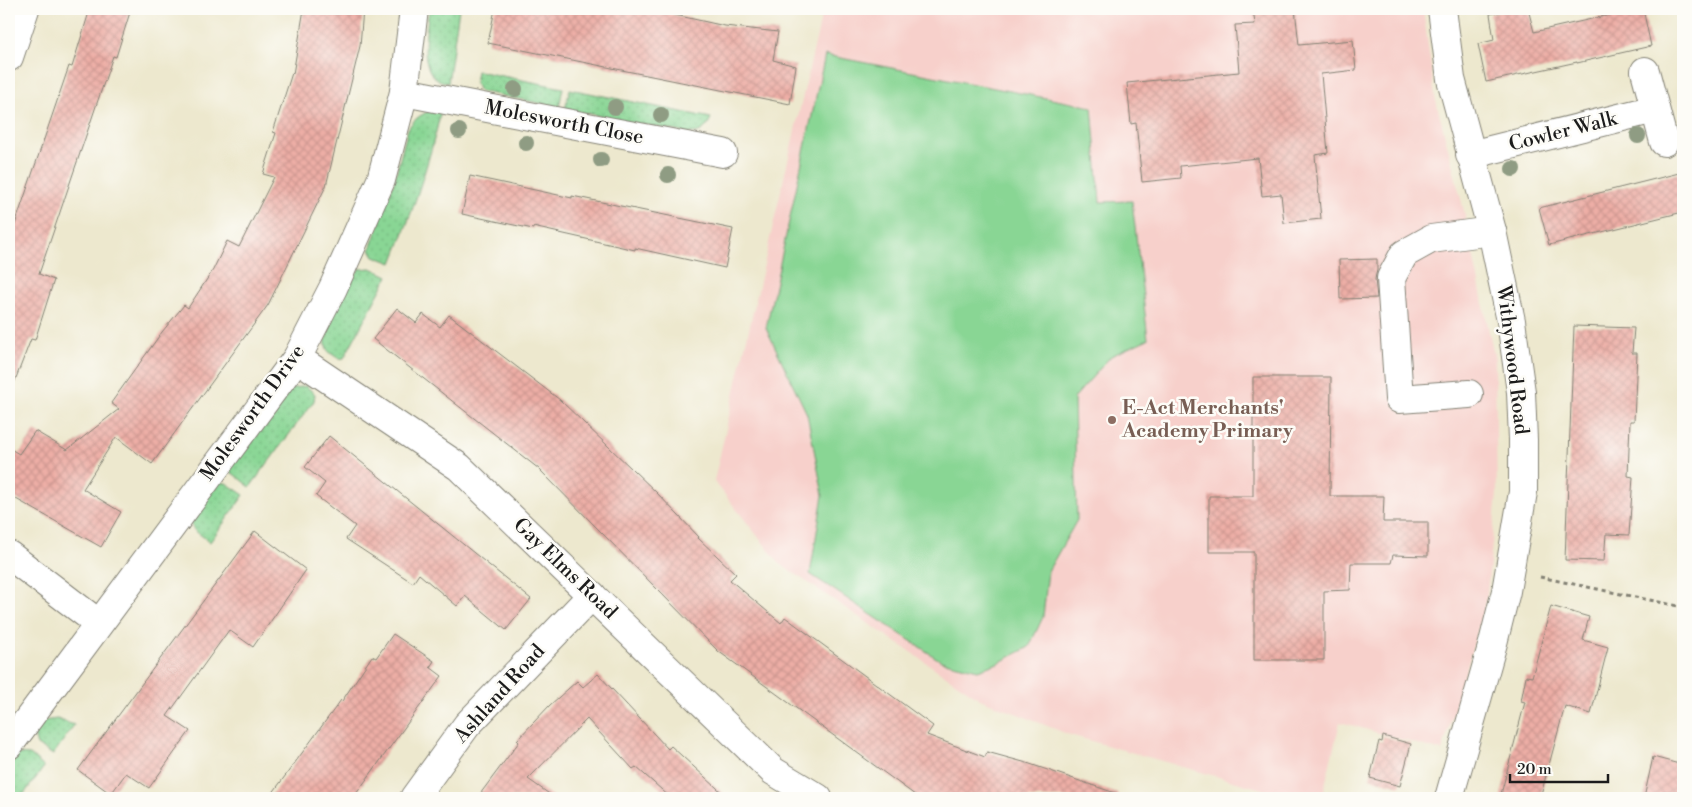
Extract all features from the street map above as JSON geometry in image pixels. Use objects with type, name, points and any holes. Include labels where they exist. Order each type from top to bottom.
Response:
[{"type":"street","points":[[9,57],[25,9]]},
{"type":"street","name":"Molesworth Drive","points":[[9,745],[297,358],[333,288],[381,180],[404,92],[414,9]]},
{"type":"street","name":"Withywood Road","points":[[1442,9],[1451,79],[1492,231],[1511,321],[1520,392],[1523,440],[1523,492],[1509,570],[1493,643],[1449,798]]},
{"type":"street","points":[[1645,71],[1664,142]]},
{"type":"street","name":"Molesworth Close","points":[[404,92],[723,153]]},
{"type":"street","name":"Cowler Walk","points":[[1470,155],[1655,109]]},
{"type":"street","points":[[1469,394],[1399,399],[1391,278],[1404,254],[1431,239],[1492,231]]},
{"type":"street","name":"Gay Elms Road","points":[[297,358],[459,467],[773,771],[818,798]]},
{"type":"street","points":[[9,556],[98,623]]},
{"type":"street","name":"Ashland Road","points":[[414,798],[467,726],[592,594]]},
{"type":"path","points":[[1509,570],[1683,607]]},
{"type":"shaded area","name":"E-Act Merchants' Academy Primary","points":[[823,9],[1423,9],[1435,97],[1464,211],[1495,360],[1497,494],[1486,603],[1442,751],[1340,722],[1322,798],[1293,798],[1070,735],[980,699],[779,563],[714,481]]},
{"type":"green space","points":[[429,9],[459,9],[448,83],[437,79],[427,66],[425,47]]},
{"type":"green space","points":[[825,55],[1092,107],[1100,202],[1132,201],[1148,339],[1111,356],[1074,398],[1077,520],[1048,571],[1043,617],[1029,647],[998,663],[978,670],[941,661],[810,574],[823,495],[807,414],[766,328]]},
{"type":"green space","points":[[477,71],[563,88],[559,107],[479,91],[475,83]]},
{"type":"green space","points":[[570,89],[711,118],[707,126],[702,130],[696,133],[687,133],[565,109]]},
{"type":"green space","points":[[429,111],[441,111],[419,188],[392,263],[374,256],[370,249],[393,185],[408,129],[417,118]]},
{"type":"green space","points":[[371,268],[388,276],[344,358],[339,359],[327,349],[327,331],[359,269]]},
{"type":"green space","points":[[306,386],[315,394],[314,401],[250,487],[231,472],[230,466],[283,394],[294,388]]},
{"type":"green space","points":[[217,482],[226,483],[244,495],[210,542],[194,530],[190,521]]},
{"type":"green space","points":[[57,719],[74,725],[53,755],[37,745],[33,732],[42,721]]},
{"type":"green space","points":[[18,754],[30,755],[44,767],[21,798],[9,798],[9,767]]},
{"type":"building","points":[[90,9],[131,9],[116,57],[113,56],[39,274],[54,280],[35,340],[31,339],[11,391],[9,391],[9,242],[69,66],[72,67]]},
{"type":"building","points":[[304,9],[363,9],[360,46],[326,186],[268,305],[152,464],[116,437],[83,489],[121,512],[101,547],[9,495],[9,448],[19,454],[35,431],[67,450],[119,409],[111,403],[162,332],[184,305],[188,308],[213,270],[227,241],[239,247],[274,177],[263,174],[276,133],[273,132],[293,74]]},
{"type":"building","points":[[495,9],[648,9],[725,26],[778,32],[773,60],[796,66],[790,104],[488,43]]},
{"type":"building","points":[[1253,9],[1295,9],[1299,45],[1353,40],[1356,70],[1321,74],[1328,153],[1315,155],[1321,219],[1284,223],[1281,194],[1262,196],[1258,158],[1180,166],[1181,178],[1142,182],[1136,123],[1131,124],[1127,83],[1239,72],[1235,25],[1255,24]]},
{"type":"building","points":[[1512,9],[1528,9],[1534,32],[1643,9],[1651,46],[1486,82],[1478,44],[1494,40],[1490,14]]},
{"type":"building","points":[[1683,172],[1683,212],[1549,245],[1539,208]]},
{"type":"building","points":[[470,176],[733,229],[725,268],[533,227],[533,229],[462,214]]},
{"type":"building","points":[[1377,259],[1375,279],[1377,298],[1340,299],[1339,260]]},
{"type":"building","points":[[397,308],[416,323],[423,314],[440,327],[449,315],[560,400],[657,493],[698,538],[736,574],[730,580],[781,623],[785,617],[933,726],[927,735],[985,757],[987,752],[1027,763],[1118,794],[1117,798],[919,798],[718,651],[539,469],[373,339]]},
{"type":"building","points":[[1574,326],[1634,328],[1632,353],[1637,353],[1634,421],[1630,421],[1628,476],[1633,477],[1629,535],[1606,534],[1604,561],[1565,560]]},
{"type":"building","points":[[1253,377],[1331,377],[1330,496],[1384,496],[1383,522],[1428,522],[1428,556],[1393,555],[1391,563],[1351,563],[1350,590],[1324,591],[1324,660],[1254,660],[1254,552],[1209,552],[1209,496],[1253,496]]},
{"type":"building","points":[[329,436],[531,599],[506,630],[465,596],[457,606],[419,574],[413,583],[346,539],[355,526],[316,496],[325,483],[305,467]]},
{"type":"building","points":[[255,531],[306,570],[253,647],[229,630],[167,716],[190,731],[149,788],[126,773],[111,794],[78,770]]},
{"type":"building","points":[[1551,606],[1589,617],[1583,640],[1608,647],[1591,714],[1565,706],[1540,798],[1500,798],[1525,702],[1521,701],[1526,676],[1532,677]]},
{"type":"building","points":[[393,634],[434,661],[430,667],[442,676],[353,798],[269,798],[342,701],[372,656],[376,658]]},
{"type":"building","points":[[598,674],[668,749],[671,746],[728,798],[671,798],[636,767],[633,769],[587,719],[528,779],[555,798],[477,798],[519,742],[517,740],[550,705],[577,681],[583,687]]},
{"type":"building","points":[[1383,736],[1411,744],[1400,786],[1370,778],[1379,741],[1382,742]]},
{"type":"building","points":[[1653,757],[1683,765],[1683,798],[1644,798]]},
{"type":"place","name":"E-Act Merchants' Academy Primary","points":[[1112,420]]}]
